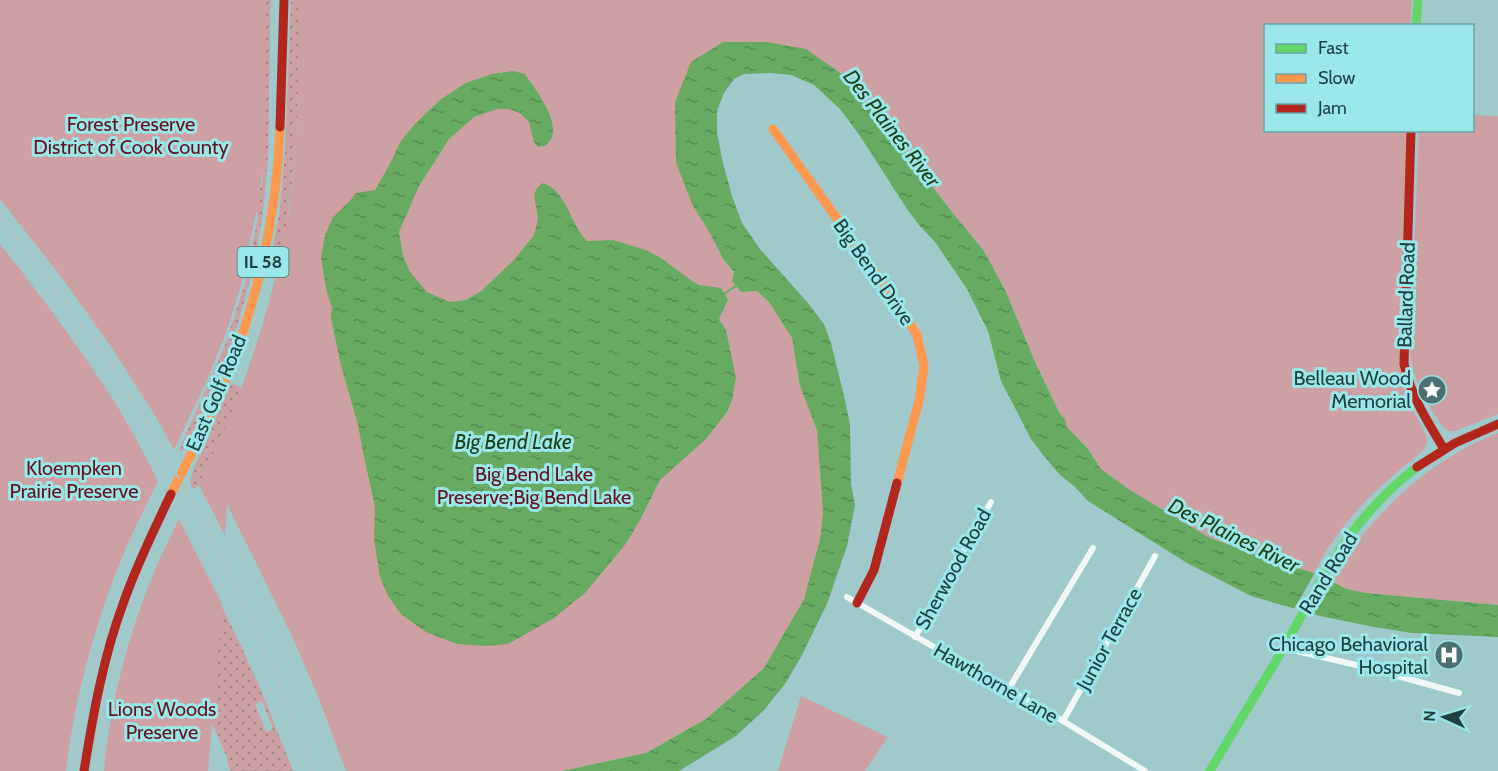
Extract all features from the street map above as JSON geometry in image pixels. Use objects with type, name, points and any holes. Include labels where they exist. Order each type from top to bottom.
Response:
[{"type":"main road","name":"East Golf Road","points":[[84,771],[101,675],[126,594],[142,554],[220,393],[234,358],[262,264],[272,216],[279,154],[284,0]]},
{"type":"main road","points":[[1416,24],[1418,0]]},
{"type":"main road","name":"Big Bend Drive","points":[[773,129],[895,300],[917,335],[924,366],[918,401],[873,570],[857,603]]},
{"type":"main road","name":"Ballard Road","points":[[1411,132],[1404,364],[1407,381],[1415,401],[1444,448]]},
{"type":"main road","name":"Rand Road","points":[[1210,771],[1284,648],[1326,571],[1350,534],[1383,495],[1444,448],[1498,424]]},
{"type":"street","name":"Sherwood Road","points":[[915,637],[991,502]]},
{"type":"street","points":[[1008,690],[1093,548]]},
{"type":"street","name":"Junior Terrace","points":[[1064,721],[1155,556]]},
{"type":"street","name":"Hawthorne Lane","points":[[847,597],[1064,721],[1145,771]]},
{"type":"street","points":[[1284,648],[1459,693]]},
{"type":"green space","name":"Forest Preserve District of Cook County","points":[[0,0],[266,0],[263,169],[242,282],[227,330],[208,378],[174,450],[156,417],[110,345],[59,274],[0,199]]},
{"type":"green space","points":[[266,0],[271,0],[268,147],[266,183],[256,253],[227,356],[182,452],[179,450],[226,343],[245,283],[258,217],[255,206],[263,179],[261,160]]},
{"type":"green space","points":[[291,0],[300,0],[296,138],[287,220],[290,224],[271,293],[277,270],[272,253],[280,208],[285,152]]},
{"type":"green space","name":"Big Bend Lake Preserve;Big Bend Lake","points":[[300,0],[1412,0],[1410,24],[1264,24],[1264,132],[1407,132],[1400,352],[1403,385],[1427,442],[1423,451],[1376,491],[1348,521],[1324,554],[1314,573],[1210,538],[1130,490],[1101,469],[1088,449],[1067,427],[1036,364],[1005,290],[984,251],[849,79],[691,62],[711,235],[723,259],[748,292],[757,290],[769,302],[792,338],[800,386],[817,430],[823,512],[820,539],[804,599],[764,668],[706,719],[646,753],[562,771],[346,771],[316,691],[289,630],[227,504],[225,536],[199,485],[231,415],[268,307],[284,241],[291,196],[298,98]]},
{"type":"green space","points":[[1474,115],[1498,116],[1498,414],[1455,431],[1444,428],[1417,382],[1410,350],[1419,132],[1474,132]]},
{"type":"green space","name":"Kloempken Prairie Preserve","points":[[0,244],[103,383],[158,481],[122,558],[100,619],[79,694],[66,771],[0,771]]},
{"type":"green space","points":[[231,383],[241,388],[230,427],[221,438],[199,485],[193,489],[190,484],[194,467]]},
{"type":"green space","points":[[1498,433],[1498,605],[1366,593],[1347,589],[1332,581],[1336,574],[1333,572],[1352,547],[1406,489],[1448,458]]},
{"type":"green space","points":[[179,519],[243,650],[293,771],[230,771],[226,755],[150,584]],"holes":[[[262,701],[273,729],[266,732],[255,704]]]},
{"type":"green space","name":"Lions Woods Preserve","points":[[179,519],[222,604],[208,771],[104,771],[111,721],[128,646],[153,574]]},
{"type":"green space","points":[[801,696],[888,737],[865,771],[778,771]]},
{"type":"water","points":[[723,42],[767,42],[806,49],[849,79],[984,251],[1005,290],[1060,414],[1065,419],[1067,427],[1088,449],[1101,469],[1130,490],[1210,538],[1314,573],[1347,589],[1366,593],[1498,605],[1498,637],[1412,633],[1374,627],[1320,616],[1251,596],[1187,563],[1088,501],[1060,475],[1031,439],[1001,381],[988,331],[967,289],[935,242],[907,209],[840,109],[814,85],[791,75],[744,74],[734,79],[724,93],[717,111],[717,133],[723,163],[742,223],[760,249],[824,324],[831,343],[850,425],[851,484],[855,505],[847,546],[827,604],[801,657],[785,684],[764,710],[736,736],[679,771],[562,771],[646,753],[706,719],[764,668],[804,599],[820,539],[823,512],[817,430],[800,386],[792,338],[769,302],[757,291],[741,292],[732,281],[734,272],[723,259],[692,204],[676,163],[675,102],[691,62]]},
{"type":"water","name":"Big Bend Lake","points":[[513,71],[525,74],[545,105],[552,123],[551,140],[545,146],[538,147],[534,142],[529,122],[520,113],[509,109],[498,109],[474,117],[449,139],[419,186],[399,232],[403,256],[410,272],[427,292],[450,302],[466,300],[480,292],[515,259],[534,235],[538,219],[534,194],[543,183],[558,193],[587,241],[613,240],[646,250],[699,285],[721,288],[728,300],[719,319],[726,330],[736,378],[727,412],[706,439],[660,480],[625,545],[585,593],[554,618],[508,644],[485,646],[457,644],[426,632],[401,614],[388,596],[380,577],[374,539],[375,507],[358,425],[340,362],[331,317],[332,307],[327,293],[321,258],[325,235],[333,217],[356,193],[375,190],[400,142],[415,124],[441,99],[466,83],[492,74]]},
{"type":"pier","points":[[1316,571],[1333,578],[1311,616],[1293,611]]},
{"type":"waterway","points":[[724,294],[737,285]]},
{"type":"railway","points":[[0,217],[99,351],[130,397],[187,492],[248,613],[313,771]]},
{"type":"traffic: fast","points":[[1416,24],[1418,0]]},
{"type":"traffic: fast","points":[[1210,771],[1341,548],[1381,499],[1417,467]]},
{"type":"traffic: slow","points":[[171,494],[219,396],[247,320],[270,225],[280,127]]},
{"type":"traffic: slow","points":[[773,129],[895,300],[917,335],[924,366],[919,401],[897,483]]},
{"type":"traffic: jam","points":[[280,127],[284,0]]},
{"type":"traffic: jam","points":[[1411,132],[1404,364],[1415,398],[1444,449]]},
{"type":"traffic: jam","points":[[1417,467],[1455,443],[1498,424]]},
{"type":"traffic: jam","points":[[857,603],[874,570],[897,483]]},
{"type":"traffic: jam","points":[[84,771],[99,687],[116,624],[139,562],[171,494]]},
{"type":"place","name":"Belleau Wood Memorial","points":[[1432,390]]},
{"type":"place","name":"Chicago Behavioral Hospital","points":[[1449,655]]},
{"type":"water label","name":"Des Plaines River","points":[[892,128]]},
{"type":"water label","name":"Des Plaines River","points":[[1234,535]]}]
